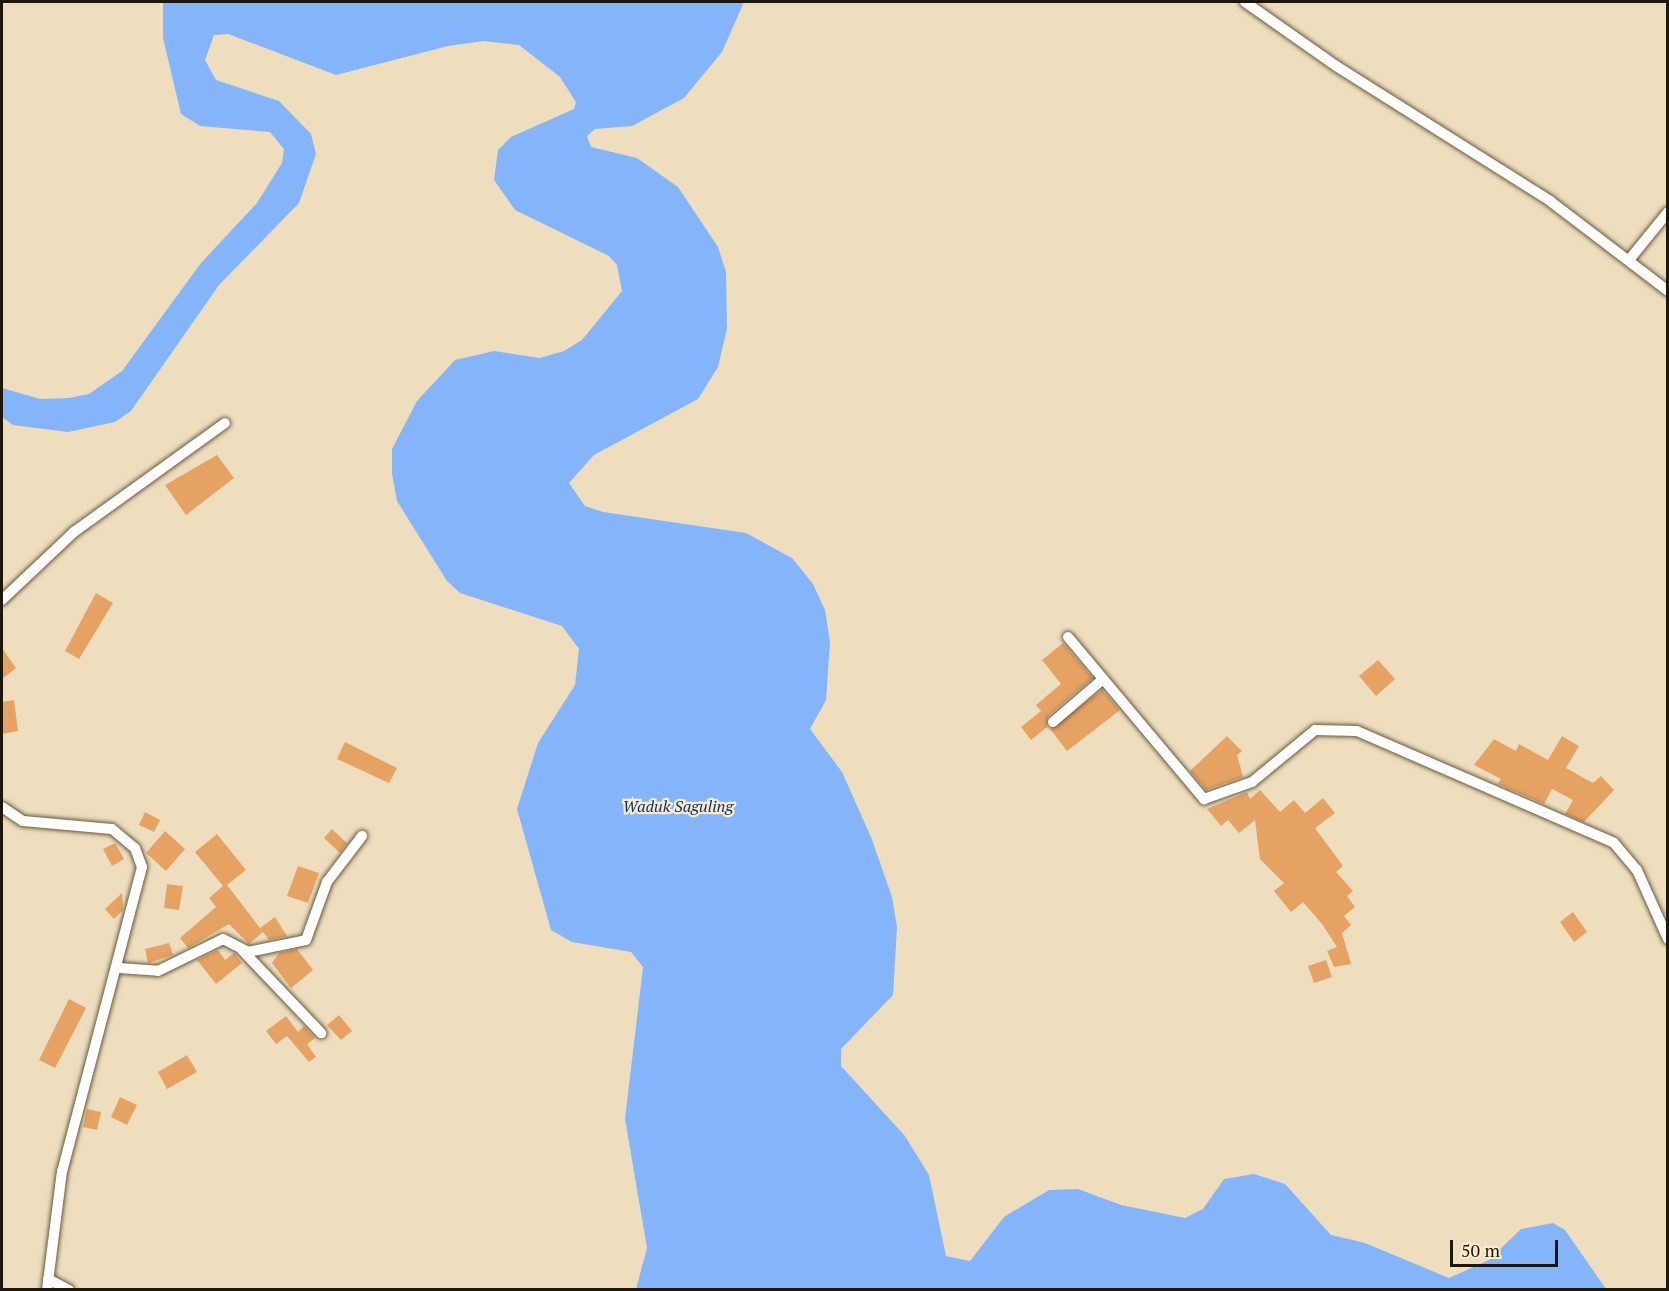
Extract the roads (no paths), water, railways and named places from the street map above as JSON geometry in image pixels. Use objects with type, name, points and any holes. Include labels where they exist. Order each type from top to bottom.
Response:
[{"type":"street","points":[[1245,2],[1336,66],[1550,201],[1668,291]]},
{"type":"street","points":[[1629,260],[1668,212]]},
{"type":"street","points":[[2,600],[74,532],[225,423]]},
{"type":"street","points":[[1068,637],[1203,799],[1252,782],[1315,730],[1357,731],[1614,843],[1637,870],[1668,939]]},
{"type":"street","points":[[1053,722],[1103,679]]},
{"type":"street","points":[[2,807],[22,821],[101,825],[135,848],[142,875],[62,1171],[47,1284],[69,1290]]},
{"type":"street","points":[[118,968],[166,969],[223,939],[250,952],[308,939],[327,882],[362,836]]},
{"type":"street","points":[[240,948],[321,1033]]},
{"type":"water","name":"Waduk Saguling","points":[[163,2],[744,2],[722,52],[684,98],[632,126],[595,129],[587,136],[591,147],[637,158],[678,187],[718,247],[726,272],[727,328],[718,367],[698,399],[594,455],[569,483],[585,506],[603,512],[746,533],[792,558],[813,584],[825,610],[830,642],[826,700],[810,729],[842,772],[871,837],[892,897],[897,927],[893,995],[841,1049],[841,1066],[905,1136],[929,1175],[946,1256],[970,1261],[1004,1217],[1049,1190],[1078,1189],[1121,1205],[1185,1218],[1203,1209],[1224,1179],[1254,1174],[1285,1184],[1331,1235],[1365,1243],[1449,1278],[1489,1260],[1521,1229],[1553,1223],[1565,1230],[1606,1289],[636,1289],[647,1248],[625,1119],[643,967],[631,952],[572,942],[551,930],[517,809],[538,743],[575,685],[579,649],[562,626],[460,593],[447,581],[397,501],[392,474],[392,449],[417,401],[455,360],[494,351],[540,358],[564,351],[582,340],[622,291],[617,265],[609,256],[515,210],[494,180],[498,150],[511,137],[574,109],[576,102],[560,77],[519,45],[483,41],[448,46],[336,75],[228,34],[214,35],[205,60],[216,80],[279,101],[311,134],[316,154],[299,203],[219,285],[131,411],[115,422],[68,432],[13,425],[2,417],[2,388],[40,399],[69,398],[89,394],[122,371],[201,263],[257,203],[282,163],[284,149],[270,132],[200,126],[181,114],[163,38]]}]
